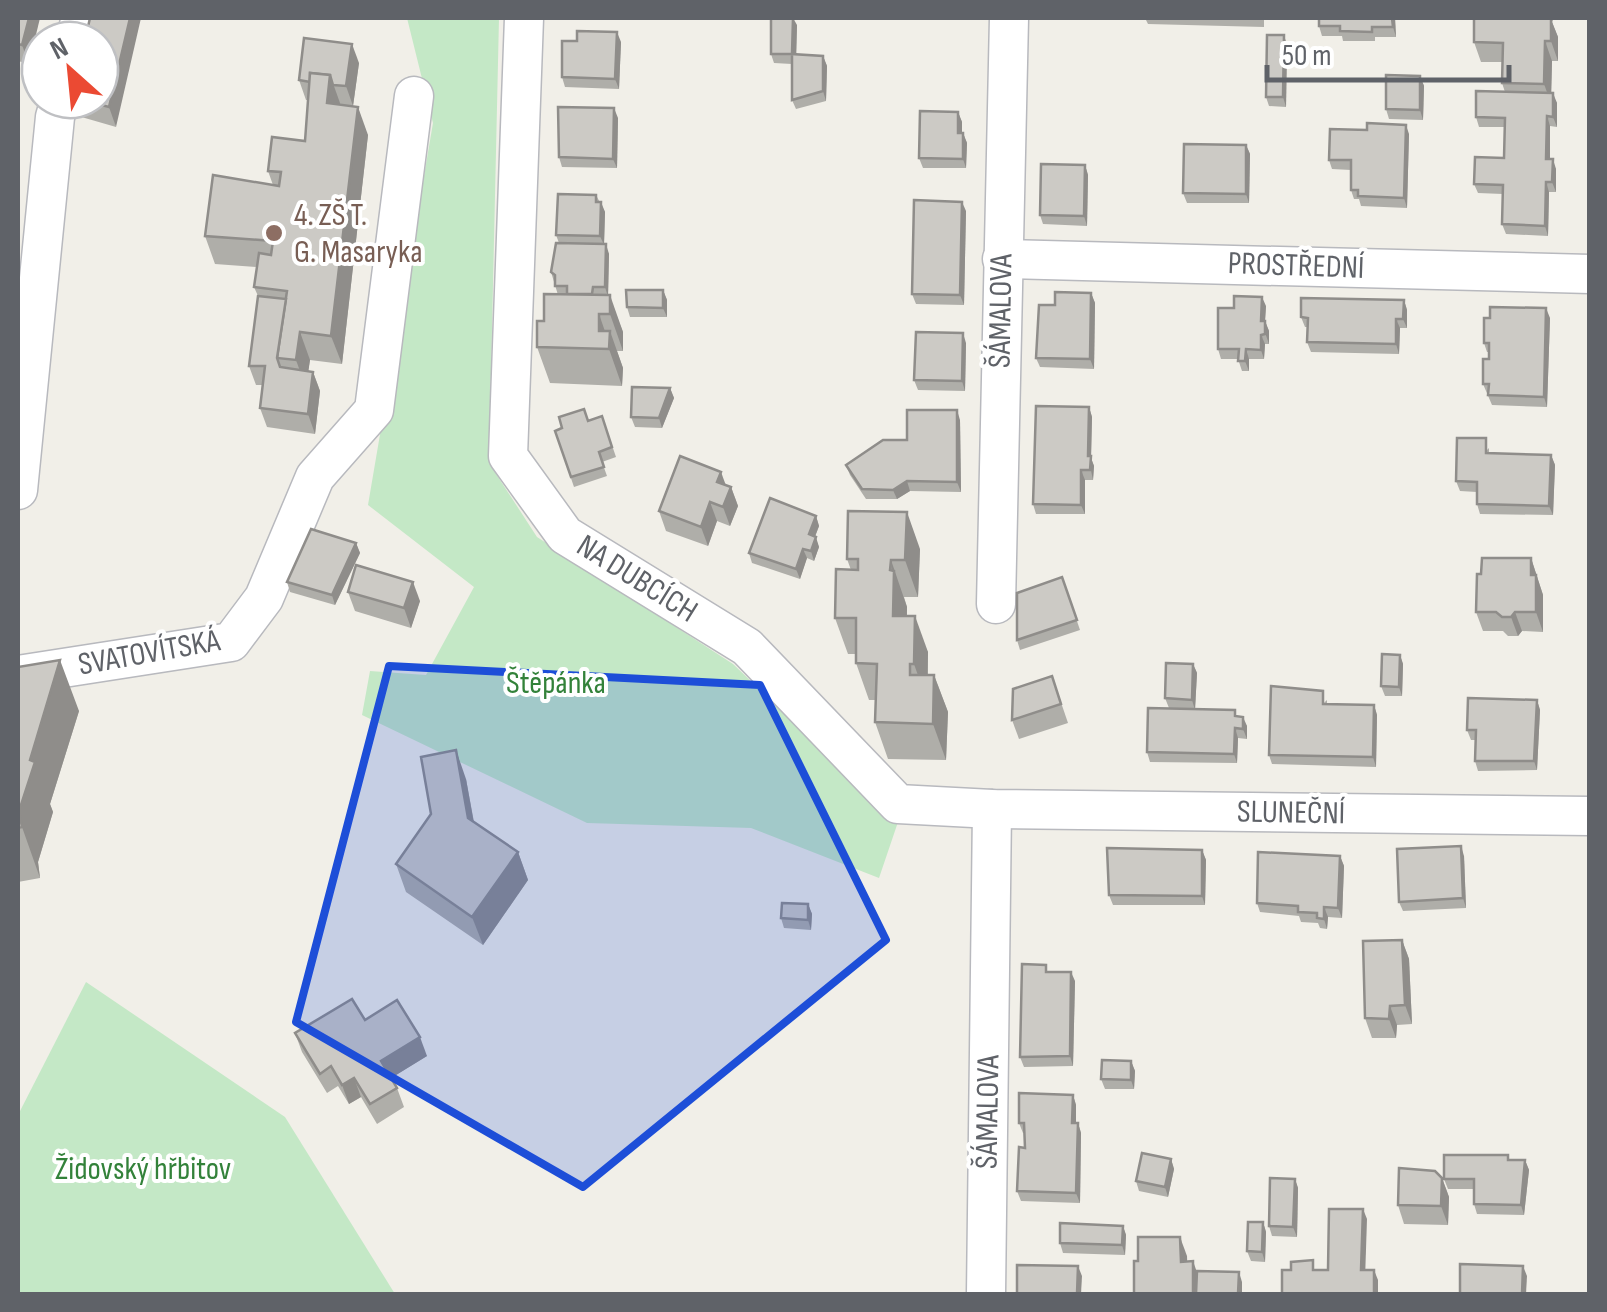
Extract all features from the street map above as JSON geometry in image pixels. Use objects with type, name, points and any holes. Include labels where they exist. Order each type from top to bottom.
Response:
[{"type":"street","name":"NA DUBCÍCH","points":[[524,18],[508,456],[565,535],[747,647],[898,804],[992,809]]},
{"type":"street","name":"ŠÁMALOVA","points":[[996,604],[1009,18]]},
{"type":"street","name":"SVATOVÍTSKÁ","points":[[18,675],[231,642],[264,598],[314,477],[374,410],[414,96]]},
{"type":"street","points":[[18,490],[55,120]]},
{"type":"street","name":"PROSTŘEDNÍ","points":[[1002,259],[1590,274]]},
{"type":"street","name":"SLUNEČNÍ","points":[[992,809],[1590,816]]},
{"type":"street","name":"ŠÁMALOVA","points":[[986,1294],[992,809]]},
{"type":"highlighted area","points":[[389,666],[760,685],[886,940],[583,1187],[296,1022]]},
{"type":"green space","name":"Štěpánka","points":[[407,18],[499,18],[489,463],[537,537],[733,664],[898,822],[879,878],[751,828],[587,823],[362,715],[370,671],[426,675],[474,587],[368,505],[433,123]]},
{"type":"green space","name":"Židovský hřbitov","points":[[86,982],[285,1117],[395,1294],[18,1294],[18,1115]]},
{"type":"building","points":[[18,18],[29,18],[20,20],[18,44]]},
{"type":"building","points":[[130,18],[120,60],[120,20],[90,20]]},
{"type":"building","points":[[771,18],[793,18],[792,54],[771,54]]},
{"type":"building","points":[[1319,18],[1392,18],[1393,27],[1372,27],[1372,32],[1340,31],[1340,26],[1319,26]]},
{"type":"building","points":[[1474,18],[1551,18],[1551,41],[1545,41],[1544,84],[1502,83],[1503,43],[1474,42]]},
{"type":"building","points":[[577,31],[617,32],[615,79],[562,77],[562,41],[577,41]]},
{"type":"building","points":[[1267,35],[1284,35],[1283,97],[1266,97]]},
{"type":"building","points":[[304,38],[352,44],[346,86],[333,85],[330,75],[310,73],[310,82],[299,80]]},
{"type":"building","points":[[792,54],[823,56],[823,91],[792,100]]},
{"type":"building","points":[[310,73],[330,75],[327,103],[358,107],[331,336],[300,332],[296,360],[277,358],[287,291],[254,287],[259,253],[271,255],[273,241],[205,236],[213,175],[279,186],[281,172],[268,171],[272,137],[305,141]]},
{"type":"building","points":[[1386,75],[1420,76],[1420,110],[1386,109]]},
{"type":"building","points":[[1476,91],[1553,93],[1553,117],[1547,116],[1546,159],[1553,159],[1552,182],[1546,182],[1545,226],[1502,224],[1503,185],[1474,184],[1475,157],[1504,158],[1505,118],[1476,117]]},
{"type":"building","points":[[558,107],[614,108],[613,159],[559,157]]},
{"type":"building","points":[[920,111],[958,112],[963,159],[919,158]]},
{"type":"building","points":[[1367,123],[1406,125],[1404,198],[1358,196],[1358,190],[1351,190],[1351,160],[1329,160],[1330,129],[1367,130]]},
{"type":"building","points":[[1184,144],[1246,145],[1246,194],[1183,193]]},
{"type":"building","points":[[1041,164],[1085,165],[1084,216],[1040,215]]},
{"type":"building","points":[[558,194],[596,195],[596,202],[601,202],[600,236],[556,235]]},
{"type":"building","points":[[914,200],[962,202],[960,295],[912,294]]},
{"type":"building","points":[[556,243],[606,244],[605,287],[593,287],[592,294],[567,294],[567,286],[555,286],[555,275],[551,272]]},
{"type":"building","points":[[626,290],[663,290],[663,308],[627,307]]},
{"type":"building","points":[[1055,292],[1091,293],[1090,359],[1036,358],[1039,305],[1055,305]]},
{"type":"building","points":[[544,294],[610,295],[610,314],[599,314],[599,331],[610,331],[609,349],[537,347],[537,321],[544,321]]},
{"type":"building","points":[[258,296],[286,299],[277,358],[280,367],[313,372],[308,414],[260,408],[265,366],[249,366]]},
{"type":"building","points":[[1234,296],[1262,297],[1265,334],[1261,335],[1261,350],[1246,349],[1245,361],[1238,361],[1239,349],[1218,349],[1218,308],[1234,308]]},
{"type":"building","points":[[1301,298],[1404,300],[1403,319],[1396,319],[1396,344],[1307,342],[1308,318],[1301,317]]},
{"type":"building","points":[[1490,307],[1546,308],[1544,397],[1488,395],[1489,384],[1483,384],[1483,359],[1489,359],[1489,343],[1484,343],[1484,318],[1490,318]]},
{"type":"building","points":[[916,332],[963,333],[962,381],[914,380]]},
{"type":"building","points":[[632,387],[670,388],[659,418],[631,417]]},
{"type":"building","points":[[1036,406],[1089,407],[1090,470],[1081,470],[1081,505],[1033,504]]},
{"type":"building","points":[[584,409],[588,421],[602,416],[612,447],[599,452],[604,467],[571,477],[555,431],[562,428],[559,417]]},
{"type":"building","points":[[907,410],[957,410],[957,482],[907,481],[893,490],[862,489],[846,465],[883,440],[907,440]]},
{"type":"building","points":[[1457,438],[1486,438],[1486,453],[1551,455],[1549,506],[1477,504],[1477,482],[1456,481]]},
{"type":"building","points":[[680,456],[721,472],[717,482],[731,487],[723,507],[710,502],[701,527],[659,511]]},
{"type":"building","points":[[770,498],[816,516],[809,534],[816,537],[811,551],[803,549],[796,569],[749,553]]},
{"type":"building","points":[[848,511],[907,512],[905,560],[891,560],[893,616],[915,616],[914,664],[910,664],[910,675],[934,675],[933,724],[875,722],[877,664],[856,663],[856,618],[835,618],[836,569],[858,570],[858,559],[847,559]]},
{"type":"building","points":[[311,529],[356,543],[332,595],[287,582]]},
{"type":"building","points":[[1482,558],[1531,558],[1531,575],[1536,575],[1536,612],[1515,612],[1511,617],[1502,617],[1496,612],[1476,612],[1477,574],[1481,574]]},
{"type":"building","points":[[356,565],[413,582],[404,608],[348,592]]},
{"type":"building","points":[[1062,577],[1077,620],[1017,640],[1017,593]]},
{"type":"building","points":[[1382,654],[1400,655],[1399,687],[1381,686]]},
{"type":"building","points":[[60,660],[30,760],[35,762],[19,811],[22,827],[18,828],[18,667]]},
{"type":"building","points":[[1166,663],[1193,664],[1192,700],[1165,698]]},
{"type":"building","points":[[1052,676],[1061,704],[1012,720],[1013,689]]},
{"type":"building","points":[[1271,686],[1323,691],[1323,704],[1374,705],[1373,757],[1269,755]]},
{"type":"building","points":[[1468,698],[1537,700],[1534,761],[1475,761],[1476,730],[1467,730]]},
{"type":"building","points":[[1148,708],[1235,710],[1235,716],[1243,717],[1243,729],[1235,728],[1234,754],[1147,752]]},
{"type":"building","points":[[456,750],[468,818],[518,852],[472,917],[396,864],[431,814],[421,757]]},
{"type":"building","points":[[1461,846],[1463,898],[1399,902],[1397,849]]},
{"type":"building","points":[[1107,848],[1202,850],[1202,896],[1109,895]]},
{"type":"building","points":[[1258,852],[1340,856],[1338,908],[1324,907],[1324,919],[1317,918],[1317,913],[1298,912],[1298,906],[1257,903]]},
{"type":"building","points":[[782,903],[808,904],[808,920],[781,918]]},
{"type":"building","points":[[1402,940],[1405,1005],[1390,1006],[1389,1019],[1365,1018],[1363,941]]},
{"type":"building","points":[[1022,964],[1046,965],[1046,972],[1071,972],[1070,1056],[1020,1057]]},
{"type":"building","points":[[352,999],[365,1020],[397,1000],[420,1037],[381,1061],[397,1088],[370,1104],[354,1078],[342,1085],[331,1066],[320,1074],[295,1033]]},
{"type":"building","points":[[1102,1060],[1131,1061],[1131,1080],[1101,1079]]},
{"type":"building","points":[[1019,1093],[1073,1095],[1072,1123],[1078,1123],[1076,1193],[1017,1191],[1019,1147],[1025,1148],[1024,1123],[1019,1123]]},
{"type":"building","points":[[1142,1153],[1171,1159],[1165,1187],[1136,1181]]},
{"type":"building","points":[[1444,1155],[1508,1155],[1508,1160],[1525,1160],[1521,1205],[1474,1204],[1474,1179],[1444,1179]]},
{"type":"building","points":[[1399,1168],[1435,1171],[1442,1178],[1441,1206],[1398,1205]]},
{"type":"building","points":[[1270,1178],[1295,1179],[1293,1227],[1269,1226]]},
{"type":"building","points":[[1329,1209],[1363,1209],[1361,1270],[1374,1270],[1374,1294],[1282,1294],[1282,1270],[1291,1270],[1291,1262],[1313,1260],[1313,1270],[1328,1270]]},
{"type":"building","points":[[1248,1222],[1263,1222],[1262,1252],[1247,1251]]},
{"type":"building","points":[[1060,1223],[1123,1226],[1122,1245],[1060,1243]]},
{"type":"building","points":[[1138,1237],[1180,1237],[1181,1262],[1193,1261],[1193,1294],[1134,1294]]},
{"type":"building","points":[[1460,1264],[1523,1266],[1522,1294],[1460,1294]]},
{"type":"building","points":[[1017,1265],[1078,1266],[1077,1294],[1017,1294]]},
{"type":"building","points":[[1197,1271],[1239,1272],[1238,1294],[1196,1294]]},
{"type":"place","name":"4. ZŠ T. G. Masaryka","points":[[274,233]]}]
